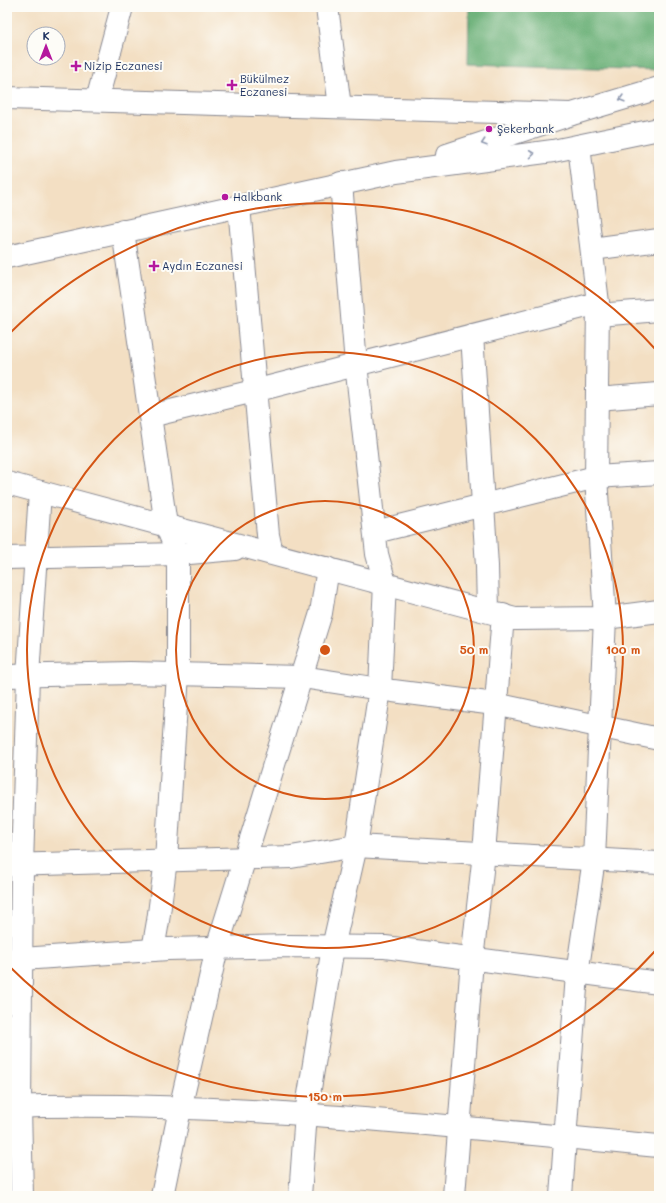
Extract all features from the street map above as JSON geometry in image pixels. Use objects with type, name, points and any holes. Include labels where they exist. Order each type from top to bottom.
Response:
[{"type":"street","points":[[327,7],[340,107]]},
{"type":"street","points":[[97,100],[116,8]]},
{"type":"street","points":[[396,172],[572,114],[659,88]]},
{"type":"street","points":[[7,98],[572,114]]},
{"type":"street","points":[[7,257],[396,172],[553,151],[659,129]]},
{"type":"street","points":[[561,1196],[564,1137],[577,974],[594,860],[605,618],[596,477],[598,309],[579,146]]},
{"type":"street","points":[[300,1196],[306,1113],[333,947],[356,846],[380,689],[385,583],[378,554],[375,532],[356,364],[341,184]]},
{"type":"street","points":[[239,206],[254,391],[268,535],[262,550]]},
{"type":"street","points":[[123,231],[166,525],[178,554],[178,674],[166,860],[153,950]]},
{"type":"street","points":[[592,249],[659,240]]},
{"type":"street","points":[[150,416],[472,335],[598,309],[659,310]]},
{"type":"street","points":[[454,1196],[472,960],[484,852],[496,704],[495,613],[483,505],[472,335]]},
{"type":"street","points":[[597,399],[659,394]]},
{"type":"street","points":[[375,532],[596,477],[659,473]]},
{"type":"street","points":[[7,483],[262,550],[515,619],[605,618],[659,611]]},
{"type":"street","points":[[22,1196],[14,1107],[14,865],[17,676],[36,557],[40,492]]},
{"type":"street","points":[[7,558],[178,554],[262,550]]},
{"type":"street","points":[[162,1196],[180,1109],[217,948],[321,613],[328,568]]},
{"type":"street","points":[[17,676],[130,673],[302,677],[496,704],[600,725],[659,739]]},
{"type":"street","points":[[14,865],[291,857],[356,846],[659,863]]},
{"type":"street","points":[[14,960],[153,950],[217,948],[385,948],[577,974],[659,983]]},
{"type":"street","points":[[14,1107],[73,1106],[306,1113],[659,1146]]},
{"type":"green space","points":[[469,7],[659,7],[659,70],[468,64]]},
{"type":"place","name":"Nizip Eczanesi","points":[[76,66]]},
{"type":"place","name":"Bükülmez Eczanesi","points":[[232,85]]},
{"type":"place","name":"Şekerbank","points":[[489,129]]},
{"type":"place","name":"Halkbank","points":[[225,197]]},
{"type":"place","name":"Aydın Eczanesi","points":[[154,266]]}]
